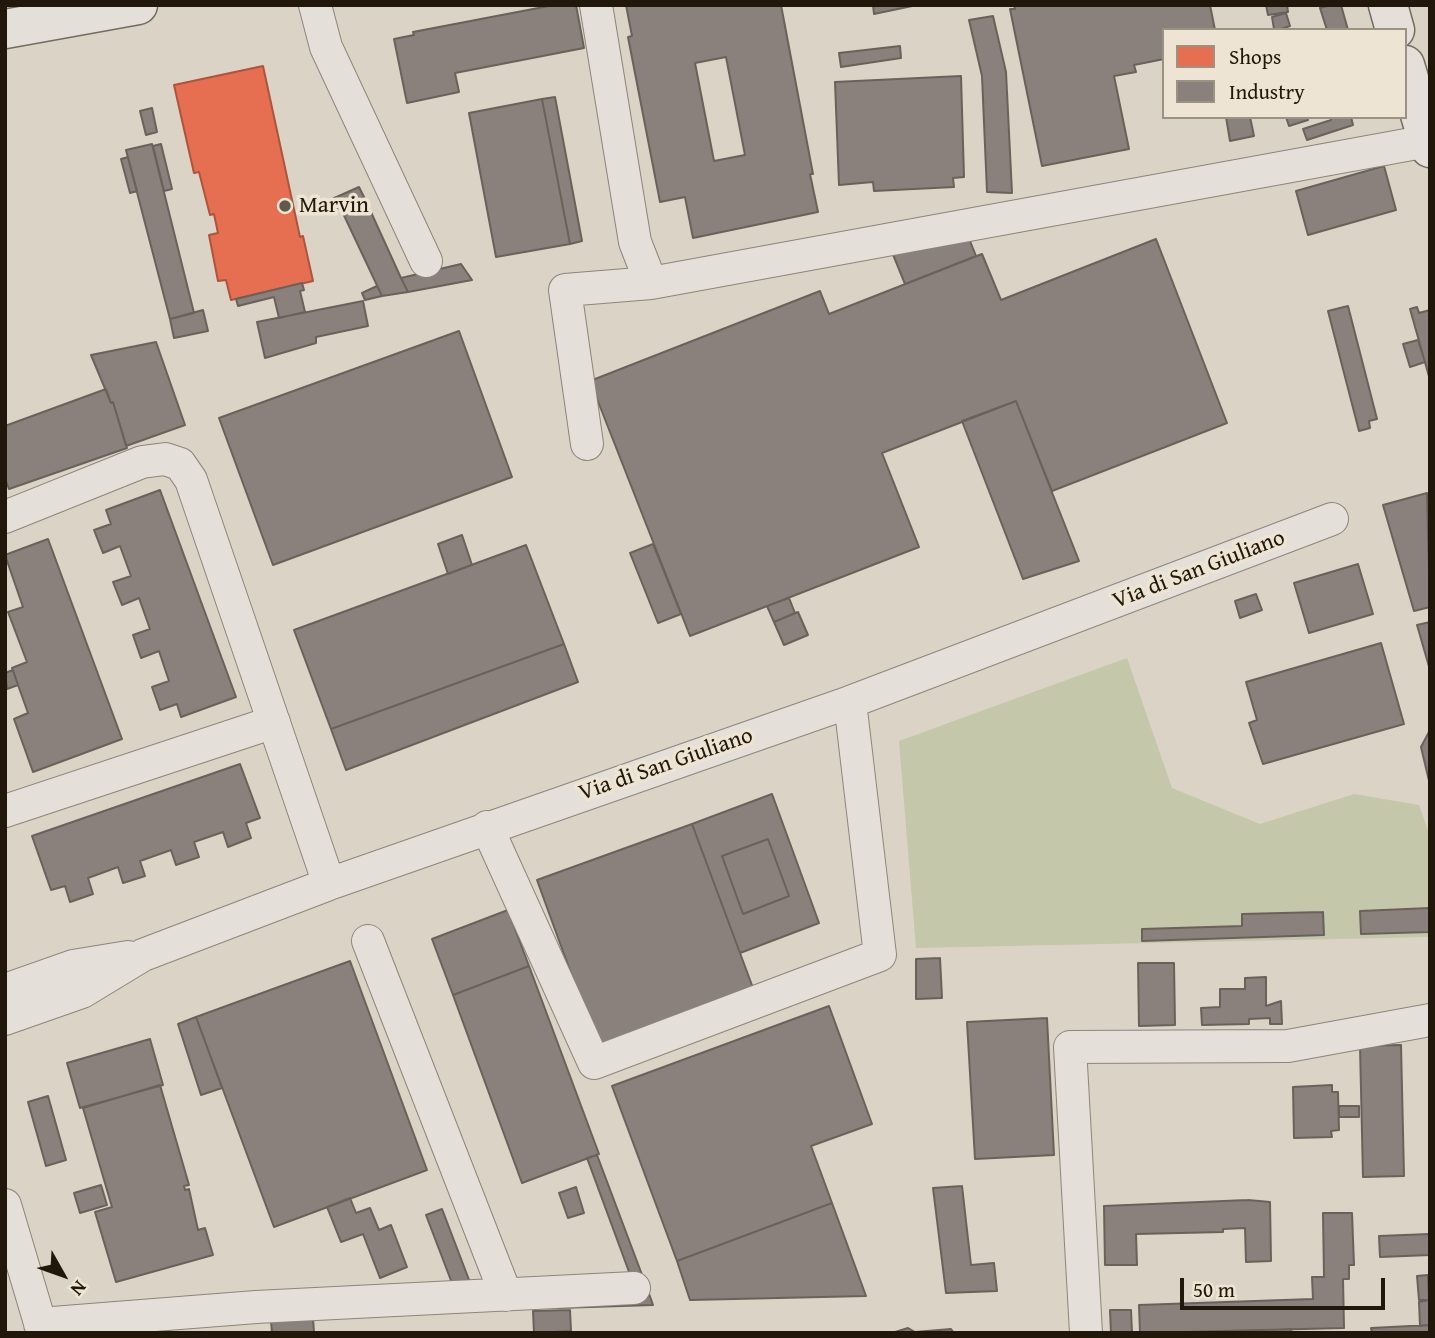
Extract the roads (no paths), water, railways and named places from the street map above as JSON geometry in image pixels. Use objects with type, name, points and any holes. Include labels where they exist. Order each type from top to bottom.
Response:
[{"type":"main road","points":[[5,29],[138,5]]},
{"type":"main road","points":[[1388,5],[1394,28]]},
{"type":"main road","points":[[1407,72],[1429,145]]},
{"type":"street","points":[[315,5],[326,47],[426,261]]},
{"type":"street","points":[[596,5],[635,242],[651,283]]},
{"type":"street","points":[[587,444],[565,290],[651,283],[1429,145]]},
{"type":"street","points":[[5,517],[142,462],[165,458],[180,464],[191,480],[329,884]]},
{"type":"street","name":"Via di San Giuliano","points":[[5,1018],[82,992],[143,955],[329,884],[850,702],[1332,519]]},
{"type":"street","points":[[487,827],[594,1063],[880,955],[850,702]]},
{"type":"street","points":[[5,811],[274,722]]},
{"type":"street","points":[[368,941],[506,1295]]},
{"type":"street","points":[[5,990],[73,966],[143,955]]},
{"type":"street","points":[[5,967],[41,979]]},
{"type":"street","points":[[1086,1333],[1070,1047],[1288,1046],[1430,1020]]},
{"type":"street","points":[[5,1205],[42,1328],[256,1307],[634,1288]]},
{"type":"place","name":"Marvin","points":[[285,206]]}]
